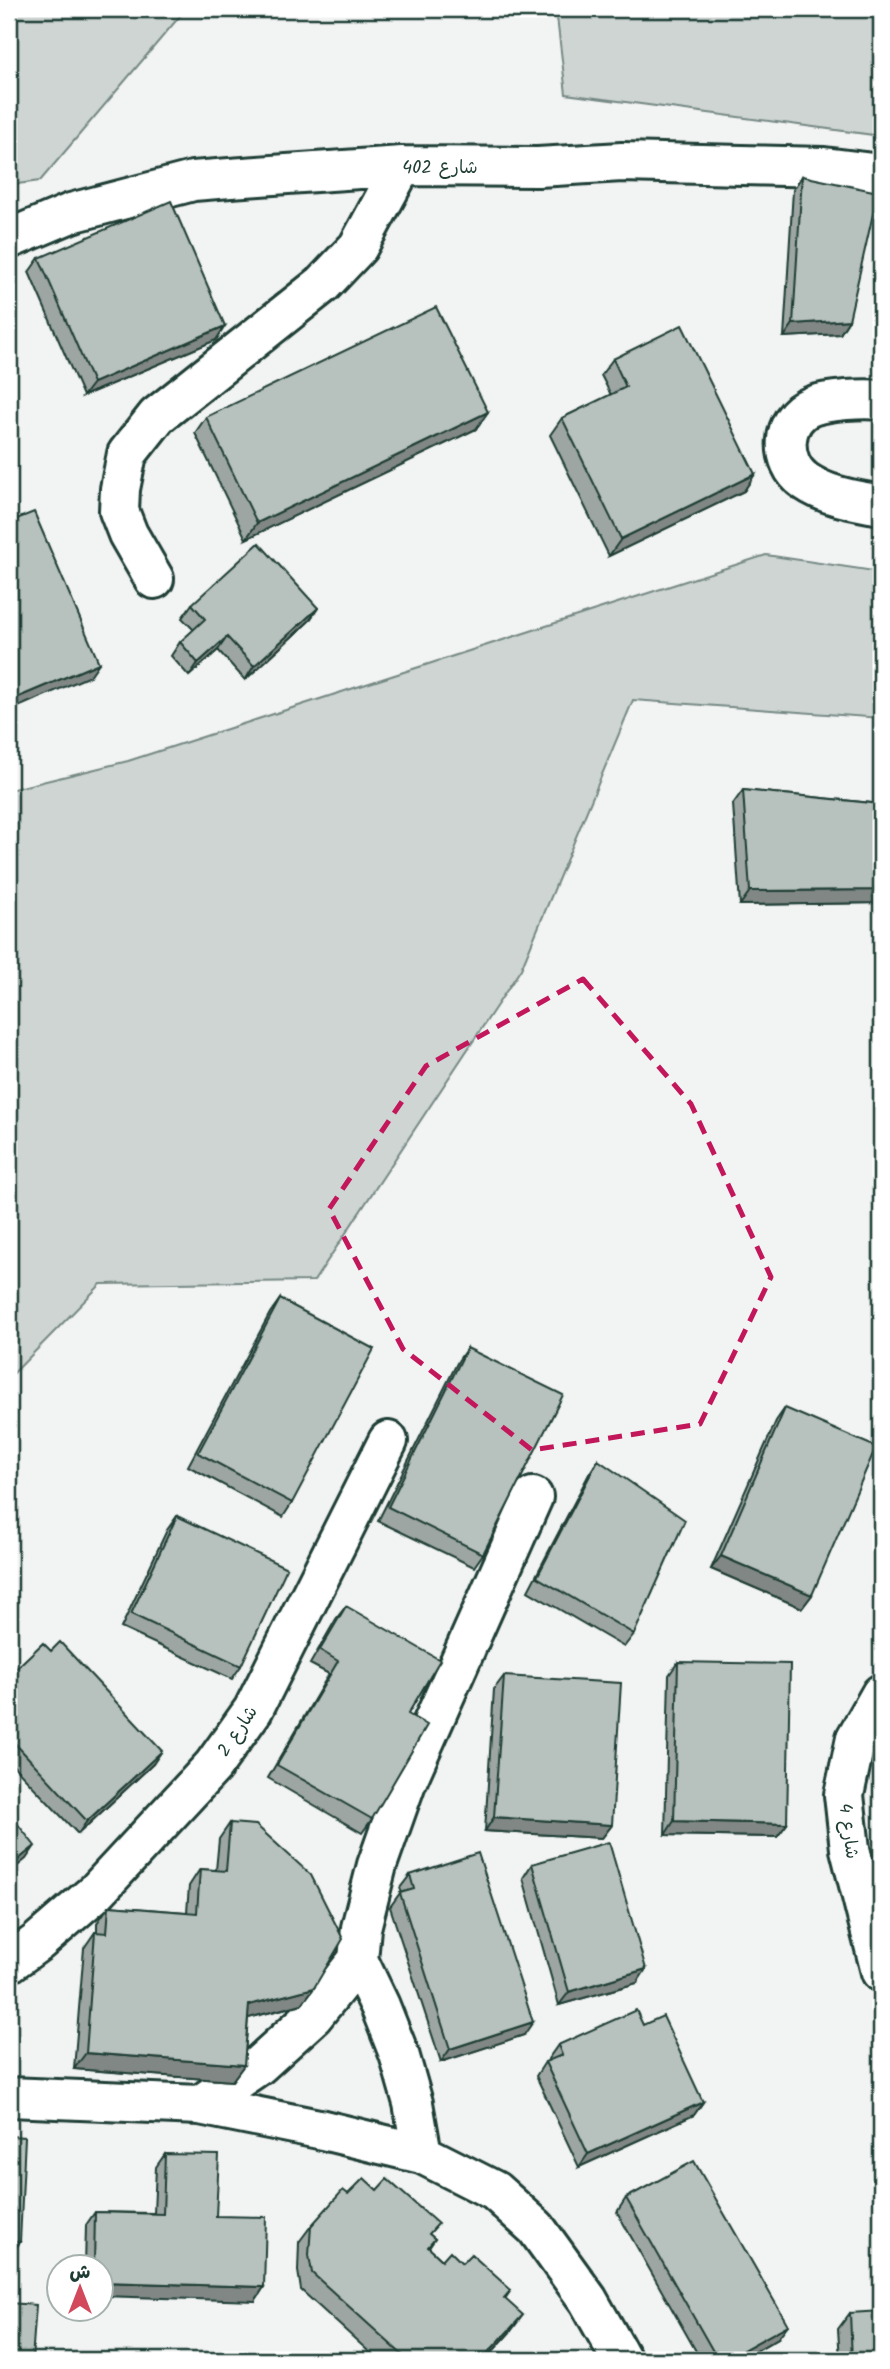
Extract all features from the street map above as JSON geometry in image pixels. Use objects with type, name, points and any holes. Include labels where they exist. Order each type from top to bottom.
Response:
[{"type":"street","name":"شارع 402","points":[[9,239],[71,213],[193,181],[402,166],[538,167],[622,162],[824,167],[881,174]]},
{"type":"street","points":[[154,579],[128,534],[119,511],[127,454],[158,416],[323,284],[358,247],[402,166]]},
{"type":"street","points":[[881,400],[865,398],[811,406],[795,419],[789,428],[786,452],[790,464],[803,480],[831,495],[881,505]]},
{"type":"street","name":"شارع 2","points":[[9,1963],[96,1892],[213,1766],[253,1710],[387,1441]]},
{"type":"street","points":[[422,2154],[413,2104],[399,2054],[358,1960],[360,1928],[366,1901],[406,1783],[533,1497]]},
{"type":"street","name":"شارع 4","points":[[881,1694],[856,1738],[844,1795],[850,1849],[881,1972]]},
{"type":"street","points":[[200,2105],[259,2064],[304,2024],[358,1960]]},
{"type":"street","points":[[9,2097],[200,2105],[319,2129],[422,2154],[495,2191],[536,2228],[588,2300],[622,2360]]},
{"type":"highlighted area","points":[[583,979],[691,1104],[771,1277],[700,1424],[532,1450],[403,1349],[329,1209],[426,1066]]},
{"type":"shaded area","points":[[9,9],[186,9],[40,181],[9,185]]},
{"type":"shaded area","points":[[556,9],[881,9],[881,136],[566,94]]},
{"type":"shaded area","points":[[766,555],[881,572],[881,718],[633,700],[521,969],[314,1281],[101,1284],[9,1378],[9,790],[128,761]]},
{"type":"building","points":[[802,176],[878,192],[849,320],[793,324]]},
{"type":"building","points":[[171,201],[225,326],[93,383],[39,258]]},
{"type":"building","points":[[436,307],[488,412],[257,523],[206,417]]},
{"type":"building","points":[[682,325],[755,474],[621,539],[562,418],[626,387],[613,359]]},
{"type":"building","points":[[34,512],[99,663],[9,701],[9,522]]},
{"type":"building","points":[[259,543],[318,608],[254,666],[227,637],[198,663],[180,642],[205,619],[192,604]]},
{"type":"building","points":[[743,790],[881,804],[881,890],[750,891]]},
{"type":"building","points":[[280,1299],[374,1349],[292,1503],[198,1453]]},
{"type":"building","points":[[467,1348],[563,1395],[483,1554],[388,1507]]},
{"type":"building","points":[[785,1408],[876,1447],[812,1595],[721,1556]]},
{"type":"building","points":[[598,1460],[685,1520],[634,1634],[537,1577]]},
{"type":"building","points":[[177,1516],[287,1568],[241,1666],[131,1614]]},
{"type":"building","points":[[346,1606],[440,1660],[408,1714],[427,1725],[372,1819],[277,1765],[338,1661],[320,1650]]},
{"type":"building","points":[[60,1642],[162,1751],[87,1821],[9,1737],[9,1675],[43,1643],[51,1651]]},
{"type":"building","points":[[678,1662],[790,1664],[787,1824],[674,1821]]},
{"type":"building","points":[[504,1676],[621,1683],[612,1825],[494,1817]]},
{"type":"building","points":[[9,1813],[35,1846],[9,1867]]},
{"type":"building","points":[[230,1823],[256,1825],[311,1875],[343,1939],[314,1988],[249,2005],[244,2065],[86,2053],[95,1932],[107,1933],[109,1906],[197,1913],[200,1869],[226,1871]]},
{"type":"building","points":[[609,1842],[646,1969],[569,1992],[532,1864]]},
{"type":"building","points":[[478,1853],[533,2022],[450,2049],[400,1893],[414,1889],[410,1875]]},
{"type":"building","points":[[636,2010],[643,2025],[663,2016],[703,2102],[588,2154],[545,2062],[562,2055],[558,2045]]},
{"type":"building","points":[[9,2136],[25,2137],[20,2242],[9,2241]]},
{"type":"building","points":[[165,2154],[219,2155],[216,2216],[266,2217],[264,2287],[116,2282],[116,2254],[94,2254],[95,2212],[163,2214]]},
{"type":"building","points":[[694,2161],[788,2325],[725,2360],[718,2360],[626,2198]]},
{"type":"building","points":[[364,2178],[377,2190],[387,2179],[438,2224],[429,2234],[435,2239],[428,2247],[442,2260],[450,2251],[462,2263],[471,2254],[511,2290],[504,2298],[523,2315],[481,2360],[408,2360],[312,2273],[309,2255],[311,2226],[343,2190],[348,2194]]},
{"type":"building","points":[[9,2303],[36,2305],[32,2360],[9,2360]]},
{"type":"building","points":[[881,2311],[881,2360],[852,2360],[850,2313]]}]
